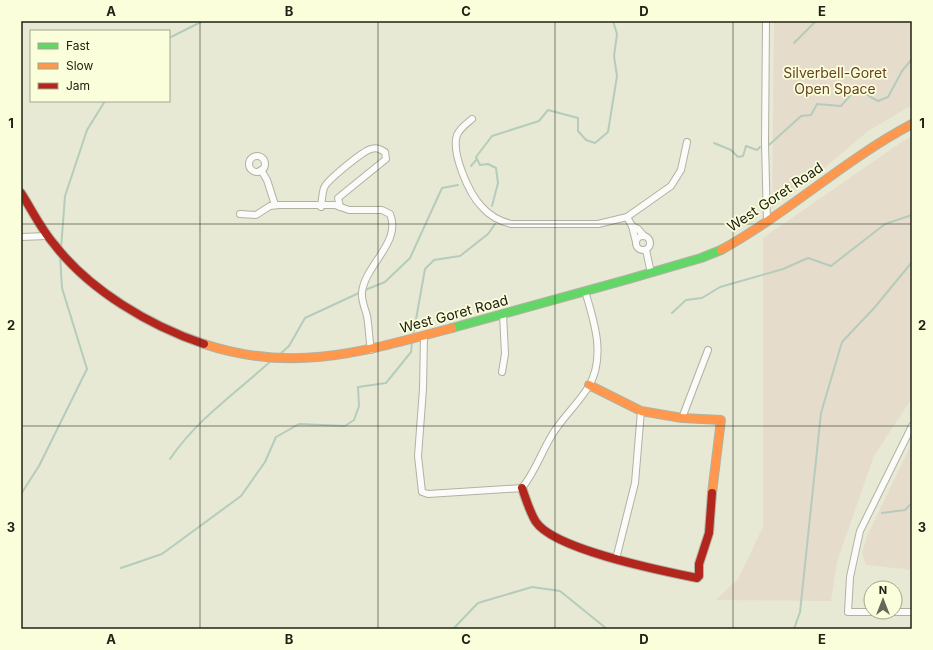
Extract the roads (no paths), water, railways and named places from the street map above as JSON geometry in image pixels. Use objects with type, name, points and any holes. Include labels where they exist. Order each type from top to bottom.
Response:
[{"type":"street","points":[[766,21],[766,222]]},
{"type":"street","points":[[472,119],[462,127],[457,135],[457,159],[461,171],[480,206],[500,221],[516,224],[598,224],[617,221],[627,217],[671,186],[681,170],[687,142]]},
{"type":"street","name":"West Goret Road","points":[[21,193],[47,236],[65,258],[121,304],[144,319],[213,347],[264,358],[326,358],[371,350],[424,336],[651,273],[714,253],[766,222],[861,154],[892,134],[912,124]]},
{"type":"street","points":[[321,207],[324,187],[329,180],[370,149],[379,148],[385,152],[386,159],[338,198],[340,207]]},
{"type":"street","points":[[261,170],[268,180],[275,205]]},
{"type":"street","points":[[240,214],[256,214],[270,206],[275,205],[321,207],[335,206],[349,210],[382,210],[390,214],[392,221],[391,232],[366,278],[362,293],[371,350]]},
{"type":"street","points":[[627,217],[632,226],[638,249],[646,250]]},
{"type":"street","points":[[632,226],[638,229],[650,240],[650,247],[646,250]]},
{"type":"street","points":[[21,237],[47,236]]},
{"type":"street","points":[[636,242],[639,237],[644,236]]},
{"type":"street","points":[[646,250],[651,273]]},
{"type":"street","points":[[424,336],[423,389],[418,456],[420,486],[422,492],[428,494],[522,488],[532,477],[552,435],[589,385],[596,364],[598,334],[585,291]]},
{"type":"street","points":[[502,372],[505,354],[503,314]]},
{"type":"street","points":[[682,418],[708,350]]},
{"type":"street","points":[[522,488],[536,522],[545,531],[558,539],[636,566],[697,578],[700,573],[699,564],[709,533],[713,480],[721,420],[682,418],[641,412],[589,385]]},
{"type":"street","points":[[616,559],[635,484],[641,412]]},
{"type":"street","points":[[912,426],[860,531],[850,577],[848,612],[912,612]]},
{"type":"waterway","points":[[170,38],[203,21]]},
{"type":"waterway","points":[[492,206],[498,183],[496,168],[488,164],[480,165],[476,157],[492,136],[539,121],[548,110],[578,118],[578,131],[586,140],[595,143],[608,132],[617,76],[614,56],[617,34],[613,21]]},
{"type":"waterway","points":[[794,43],[816,21]]},
{"type":"waterway","points":[[769,145],[801,116],[811,115],[817,104],[841,106],[855,90],[878,101],[888,97],[902,71],[912,59]]},
{"type":"waterway","points":[[61,249],[65,196],[87,130],[104,102]]},
{"type":"waterway","points":[[714,143],[731,150],[738,157],[743,156],[746,146],[757,150],[760,147]]},
{"type":"waterway","points":[[471,166],[477,159]]},
{"type":"waterway","points":[[365,290],[385,282],[410,258],[442,188],[458,185]]},
{"type":"waterway","points":[[672,313],[686,300],[702,298],[720,287],[783,269],[808,258],[831,266],[885,224],[912,215]]},
{"type":"waterway","points":[[413,336],[425,269],[434,260],[460,256],[488,234],[495,224]]},
{"type":"waterway","points":[[21,494],[39,466],[87,369],[62,288],[60,255]]},
{"type":"waterway","points":[[794,629],[800,612],[821,413],[842,342],[875,307],[912,262]]},
{"type":"waterway","points":[[279,355],[289,346],[305,318],[361,292]]},
{"type":"waterway","points":[[121,568],[162,554],[241,496],[265,462],[276,437],[299,424],[345,426],[354,420],[359,406],[358,387],[386,383],[411,352],[412,342]]},
{"type":"waterway","points":[[170,459],[192,431],[218,406],[272,360]]},
{"type":"waterway","points":[[882,513],[905,510],[912,503]]},
{"type":"waterway","points":[[453,629],[478,603],[532,587],[560,591],[607,629]]},
{"type":"park label","name":"Silverbell-Goret Open Space","points":[[835,82]]}]
